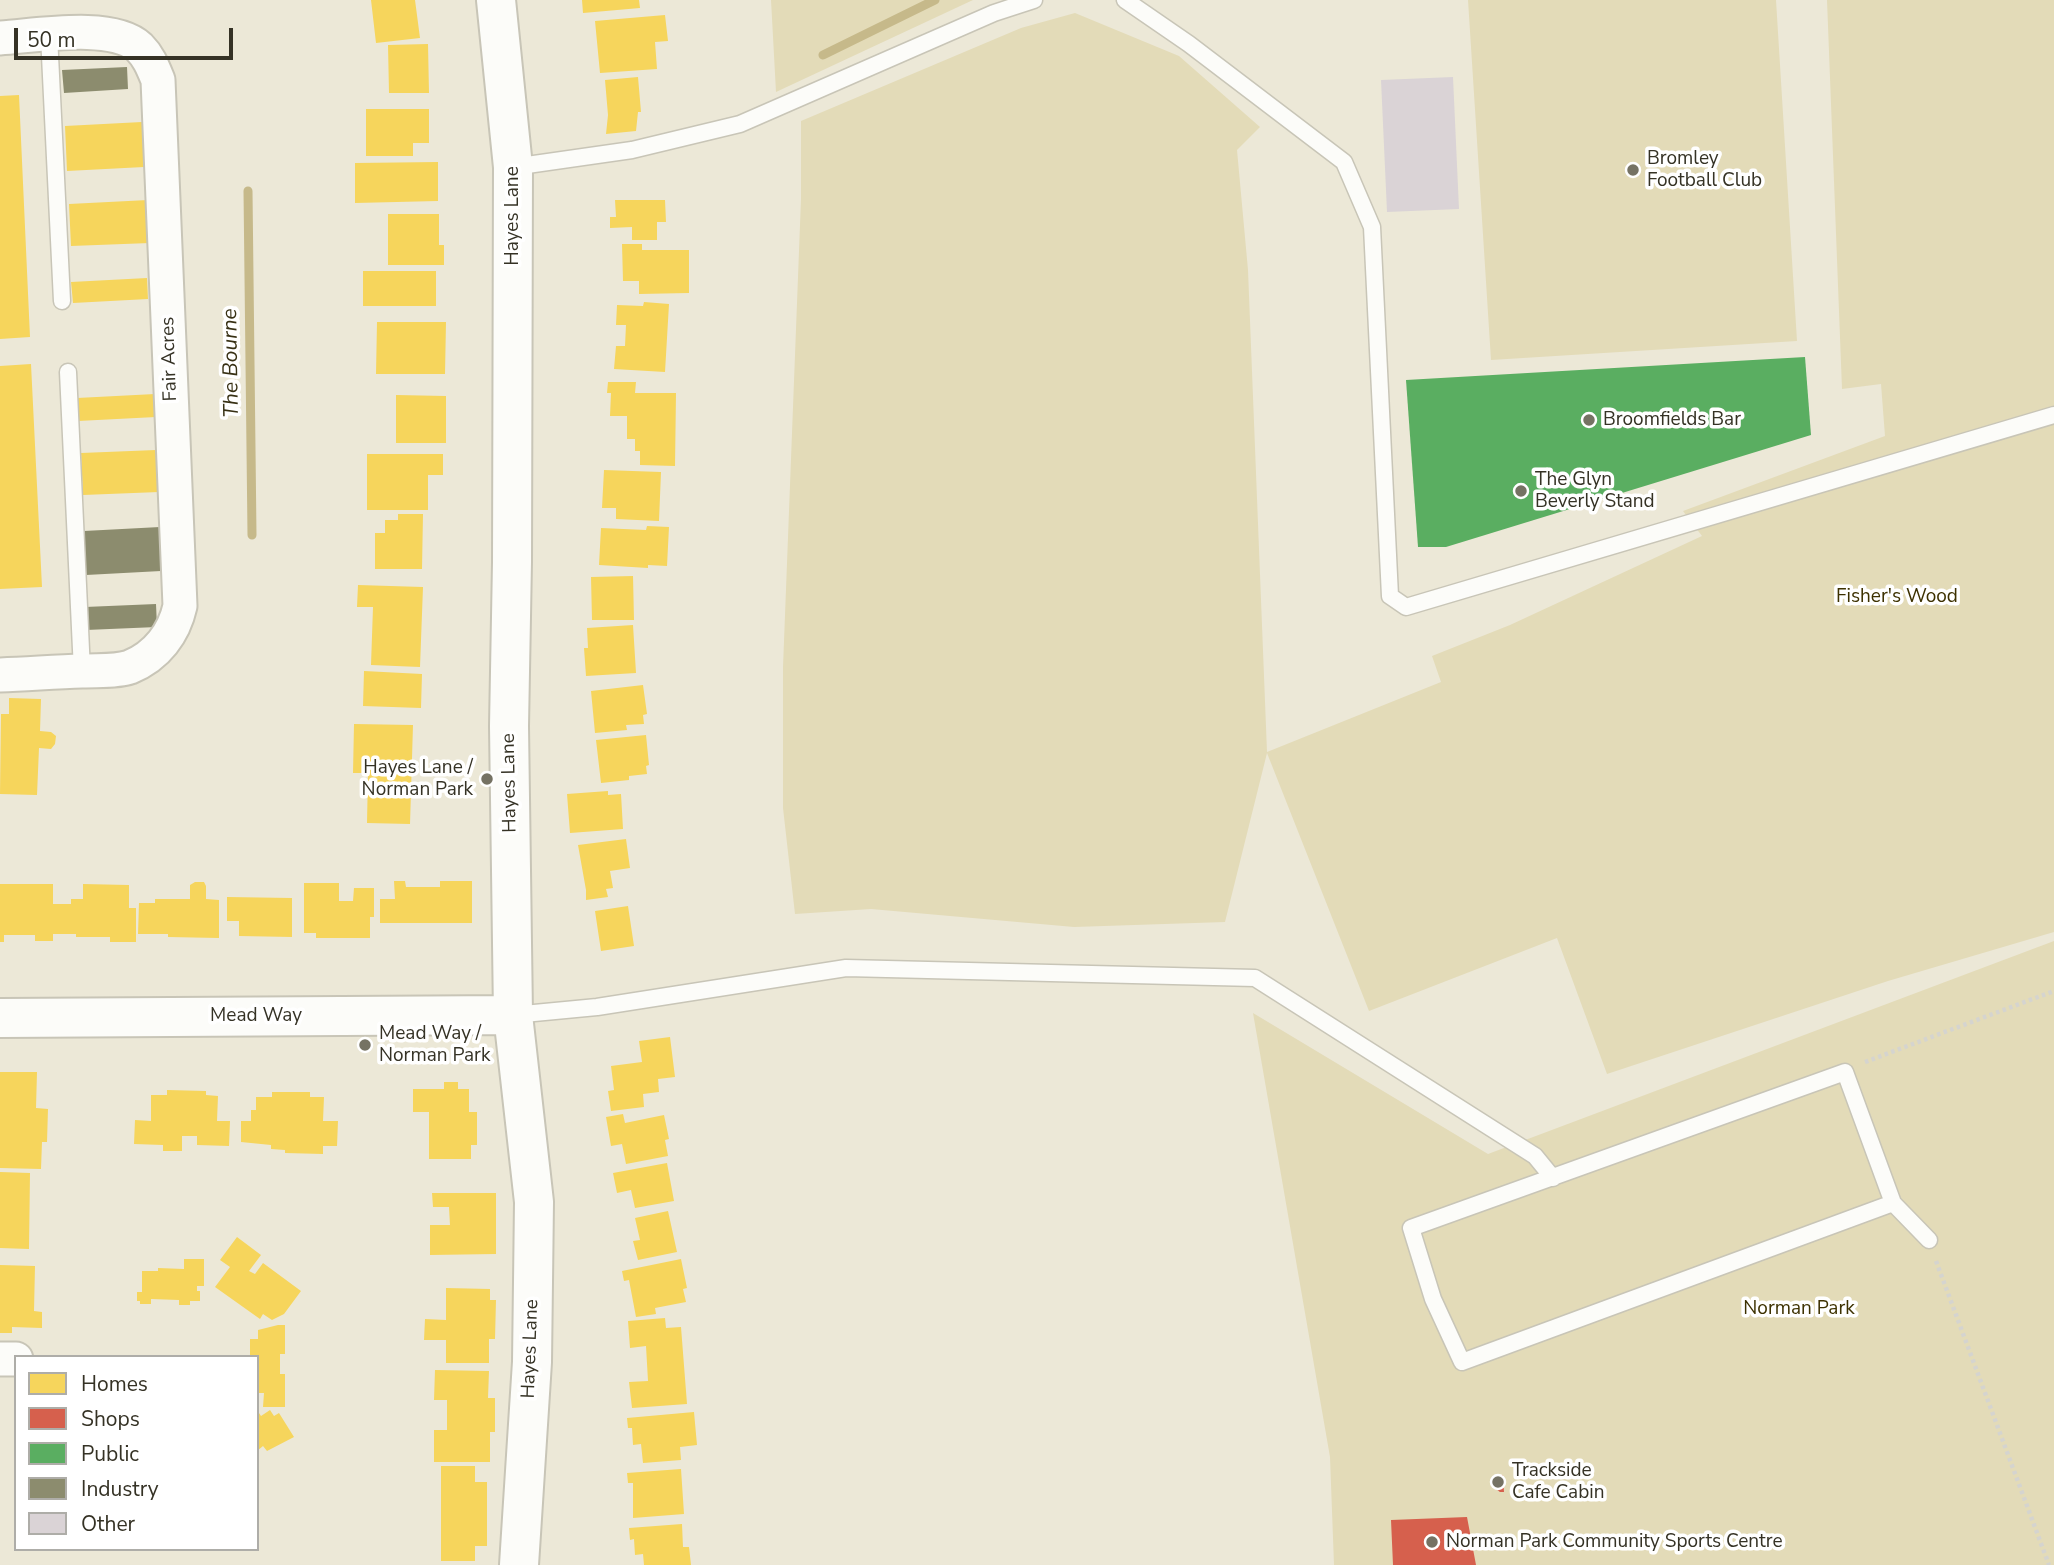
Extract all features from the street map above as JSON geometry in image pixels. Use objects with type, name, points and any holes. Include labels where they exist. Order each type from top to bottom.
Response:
[{"type":"main road","name":"Hayes Lane","points":[[496,0],[513,167],[509,726],[513,1015],[534,1202],[531,1362],[519,1565]]},
{"type":"main road","name":"Mead Way","points":[[0,1018],[513,1015]]},
{"type":"street","name":"Fair Acres","points":[[0,38],[79,33],[122,36],[138,46],[151,62],[158,80],[180,606],[176,625],[166,640],[130,667],[0,675]]},
{"type":"lane","points":[[513,167],[632,150],[740,124],[994,13],[1034,0]]},
{"type":"lane","points":[[1125,0],[1189,44],[1344,162],[1372,227],[1390,596],[1406,607],[2054,415]]},
{"type":"lane","points":[[50,35],[62,301]]},
{"type":"lane","points":[[68,372],[82,671]]},
{"type":"lane","points":[[513,1015],[597,1007],[846,968],[1255,978],[1535,1156],[1553,1178]]},
{"type":"lane","points":[[1894,1203],[1462,1362],[1433,1299],[1411,1228],[1845,1072],[1894,1203],[1929,1240]]},
{"type":"path","points":[[1845,1072],[2054,991]]},
{"type":"path","points":[[1929,1240],[2049,1565]]},
{"type":"green space","points":[[771,0],[973,0],[776,92]]},
{"type":"green space","name":"Bromley Football Club","points":[[1468,0],[1776,0],[1797,341],[1491,360]]},
{"type":"green space","name":"Fisher's Wood","points":[[1827,0],[2054,0],[2054,932],[1888,981],[1607,1074],[1557,938],[1369,1011],[1267,753],[1225,922],[1074,927],[871,909],[795,914],[783,808],[783,667],[801,199],[801,121],[1021,28],[1075,13],[1179,56],[1260,127],[1237,150],[1248,270],[1267,752],[1441,682],[1432,656],[1510,625],[1702,536],[1683,511],[1885,436],[1881,384],[1842,389]]},
{"type":"green space","name":"Norman Park","points":[[2054,941],[2054,1565],[1334,1565],[1330,1457],[1253,1013],[1488,1154]]},
{"type":"building: Homes","points":[[371,0],[415,0],[420,38],[376,43]]},
{"type":"building: Homes","points":[[582,0],[639,0],[640,8],[583,13]]},
{"type":"building: Homes","points":[[665,15],[668,41],[655,42],[657,69],[600,73],[595,21]]},
{"type":"building: Homes","points":[[428,44],[429,93],[389,93],[388,45]]},
{"type":"building: Homes","points":[[638,77],[641,112],[638,112],[636,131],[606,134],[608,115],[605,80]]},
{"type":"building: Homes","points":[[19,95],[30,337],[0,339],[0,96]]},
{"type":"building: Homes","points":[[366,109],[429,109],[429,143],[413,143],[413,156],[366,156]]},
{"type":"building: Homes","points":[[142,122],[144,167],[67,171],[65,126]]},
{"type":"building: Homes","points":[[438,162],[438,201],[355,203],[355,163]]},
{"type":"building: Homes","points":[[148,200],[150,243],[71,246],[69,204]]},
{"type":"building: Homes","points":[[615,200],[665,200],[666,222],[657,222],[657,240],[632,240],[632,227],[610,228],[610,217],[616,217]]},
{"type":"building: Homes","points":[[388,214],[439,214],[439,245],[444,245],[444,265],[388,265]]},
{"type":"building: Homes","points":[[622,244],[642,244],[642,250],[689,250],[689,293],[639,294],[639,281],[623,281]]},
{"type":"building: Homes","points":[[363,271],[436,271],[436,306],[363,306]]},
{"type":"building: Homes","points":[[147,278],[148,299],[73,303],[71,282]]},
{"type":"building: Homes","points":[[644,302],[669,304],[665,372],[614,369],[616,346],[625,346],[626,325],[616,325],[617,305],[643,306]]},
{"type":"building: Homes","points":[[377,322],[446,322],[445,374],[376,374]]},
{"type":"building: Homes","points":[[31,364],[42,587],[0,589],[0,366]]},
{"type":"building: Homes","points":[[608,382],[636,382],[635,393],[676,393],[675,466],[640,465],[640,451],[635,451],[635,439],[627,439],[627,416],[610,416],[611,393],[607,393]]},
{"type":"building: Homes","points":[[155,394],[156,417],[78,421],[77,398]]},
{"type":"building: Homes","points":[[396,395],[446,396],[446,443],[396,443]]},
{"type":"building: Homes","points":[[156,450],[159,492],[83,495],[81,453]]},
{"type":"building: Homes","points":[[367,454],[443,454],[443,475],[428,475],[428,510],[367,510]]},
{"type":"building: Homes","points":[[604,470],[661,472],[659,521],[616,519],[616,508],[602,508]]},
{"type":"building: Homes","points":[[398,514],[423,514],[422,569],[375,569],[375,533],[385,533],[385,520],[398,520]]},
{"type":"building: Homes","points":[[647,526],[669,527],[667,566],[648,565],[648,568],[599,565],[601,528],[646,530]]},
{"type":"building: Homes","points":[[633,576],[634,620],[592,620],[591,577]]},
{"type":"building: Homes","points":[[358,585],[423,587],[420,667],[371,665],[373,607],[357,607]]},
{"type":"building: Homes","points":[[633,625],[636,673],[586,676],[584,648],[588,648],[587,628]]},
{"type":"building: Homes","points":[[364,671],[422,674],[421,708],[363,706]]},
{"type":"building: Homes","points":[[643,685],[647,714],[643,715],[644,724],[626,725],[627,730],[595,733],[591,691]]},
{"type":"building: Homes","points":[[9,698],[41,699],[40,731],[51,732],[56,736],[51,749],[39,748],[37,795],[0,794],[1,714],[9,714]]},
{"type":"building: Homes","points":[[354,724],[413,725],[410,824],[367,823],[368,773],[353,773]]},
{"type":"building: Homes","points":[[646,735],[649,765],[646,766],[647,774],[629,776],[629,780],[601,783],[596,740]]},
{"type":"building: Homes","points":[[608,791],[608,795],[621,794],[623,829],[570,833],[567,794]]},
{"type":"building: Homes","points":[[626,839],[630,868],[610,871],[613,888],[606,889],[608,897],[586,900],[578,845]]},
{"type":"building: Homes","points":[[394,881],[405,881],[406,887],[440,887],[440,881],[472,881],[472,923],[380,923],[380,899],[395,899]]},
{"type":"building: Homes","points":[[204,882],[206,899],[219,900],[219,938],[138,934],[139,903],[155,903],[155,899],[190,899],[190,885]]},
{"type":"building: Homes","points":[[304,883],[339,883],[339,901],[353,901],[354,888],[374,888],[374,917],[370,917],[370,938],[316,938],[316,933],[304,933]]},
{"type":"building: Homes","points":[[0,884],[53,884],[53,904],[71,904],[71,899],[83,899],[83,884],[129,885],[129,908],[136,908],[136,942],[110,942],[110,937],[53,934],[53,941],[35,941],[35,935],[4,935],[4,942],[0,942]]},
{"type":"building: Homes","points":[[227,897],[292,898],[292,937],[239,936],[239,921],[227,921]]},
{"type":"building: Homes","points":[[628,906],[634,946],[601,951],[595,911]]},
{"type":"building: Homes","points":[[670,1037],[675,1077],[658,1079],[659,1092],[643,1094],[644,1107],[611,1111],[608,1091],[614,1090],[611,1066],[642,1062],[639,1041]]},
{"type":"building: Homes","points":[[0,1072],[37,1072],[36,1108],[48,1109],[47,1142],[42,1142],[41,1169],[0,1168]]},
{"type":"building: Homes","points":[[444,1082],[458,1082],[458,1089],[469,1089],[469,1112],[477,1112],[477,1145],[471,1145],[471,1159],[429,1159],[429,1112],[413,1112],[413,1089],[444,1089]]},
{"type":"building: Homes","points":[[167,1090],[206,1091],[206,1095],[218,1096],[217,1121],[230,1121],[229,1146],[197,1145],[197,1136],[182,1136],[182,1151],[163,1151],[163,1145],[134,1144],[135,1120],[151,1121],[151,1095],[167,1095]]},
{"type":"building: Homes","points":[[272,1092],[310,1092],[310,1097],[324,1097],[323,1121],[338,1121],[337,1146],[323,1146],[323,1154],[285,1153],[285,1150],[271,1149],[271,1145],[241,1142],[241,1121],[251,1121],[251,1110],[256,1110],[256,1097],[272,1097]]},
{"type":"building: Homes","points":[[623,1114],[625,1123],[664,1115],[669,1139],[665,1140],[668,1156],[626,1164],[622,1144],[611,1146],[606,1117]]},
{"type":"building: Homes","points":[[667,1163],[674,1201],[635,1208],[631,1190],[617,1193],[613,1173]]},
{"type":"building: Homes","points":[[0,1172],[30,1173],[29,1249],[0,1248]]},
{"type":"building: Homes","points":[[432,1193],[496,1193],[496,1254],[430,1255],[430,1225],[450,1225],[449,1207],[433,1207]]},
{"type":"building: Homes","points":[[668,1211],[677,1252],[638,1260],[633,1241],[640,1240],[635,1218]]},
{"type":"building: Homes","points":[[237,1237],[261,1255],[249,1271],[255,1274],[263,1263],[301,1291],[284,1314],[272,1320],[263,1314],[260,1319],[215,1287],[230,1267],[220,1260]]},
{"type":"building: Homes","points":[[184,1259],[204,1259],[204,1286],[197,1286],[200,1301],[179,1305],[179,1300],[151,1299],[151,1304],[140,1304],[140,1301],[137,1301],[137,1292],[142,1292],[142,1271],[158,1271],[158,1268],[184,1269]]},
{"type":"building: Homes","points":[[681,1259],[687,1288],[683,1289],[686,1302],[655,1308],[656,1314],[636,1317],[629,1280],[624,1281],[622,1271]]},
{"type":"building: Homes","points":[[0,1265],[35,1266],[34,1311],[42,1312],[42,1328],[12,1327],[12,1333],[0,1333]]},
{"type":"building: Homes","points":[[446,1288],[490,1289],[490,1300],[496,1300],[495,1339],[489,1339],[489,1363],[446,1363],[446,1340],[424,1340],[425,1319],[446,1320]]},
{"type":"building: Homes","points":[[665,1318],[666,1328],[681,1327],[687,1404],[632,1408],[629,1382],[648,1381],[646,1346],[630,1348],[628,1321]]},
{"type":"building: Homes","points":[[285,1325],[285,1354],[280,1354],[280,1374],[285,1374],[285,1407],[263,1407],[264,1393],[259,1393],[259,1355],[250,1355],[250,1339],[258,1339],[258,1330]]},
{"type":"building: Homes","points":[[435,1370],[489,1371],[488,1398],[495,1398],[495,1432],[490,1432],[490,1462],[434,1462],[434,1430],[447,1430],[447,1400],[434,1400]]},
{"type":"building: Homes","points":[[270,1410],[274,1416],[279,1413],[294,1437],[267,1451],[263,1446],[259,1449],[259,1413],[261,1416]]},
{"type":"building: Homes","points":[[694,1412],[697,1445],[680,1447],[681,1460],[643,1463],[641,1444],[633,1445],[632,1428],[628,1428],[627,1418]]},
{"type":"building: Homes","points":[[441,1466],[475,1466],[475,1482],[487,1482],[487,1546],[475,1546],[475,1561],[441,1561]]},
{"type":"building: Homes","points":[[681,1469],[684,1514],[633,1518],[633,1483],[628,1483],[627,1473]]},
{"type":"building: Homes","points":[[682,1524],[683,1547],[689,1547],[691,1565],[644,1565],[643,1554],[635,1555],[634,1539],[630,1540],[629,1528]]},
{"type":"building: Shops","name":"Trackside Cafe Cabin","points":[[1503,1475],[1504,1492],[1500,1492],[1493,1487],[1493,1476]]},
{"type":"building: Shops","name":"Norman Park Community Sports Centre","points":[[1467,1517],[1476,1565],[1393,1565],[1391,1520]]},
{"type":"building: Public","name":"The Glyn Beverly Stand","points":[[1805,357],[1811,435],[1446,547],[1418,547],[1406,380]]},
{"type":"building: Industry","points":[[127,67],[128,89],[64,93],[62,70]]},
{"type":"building: Industry","points":[[160,527],[161,571],[86,575],[84,531]]},
{"type":"building: Industry","points":[[156,604],[157,627],[86,630],[85,607]]},
{"type":"building: Other","points":[[1453,77],[1459,209],[1387,212],[1381,80]]},
{"type":"waterway","name":"The Bourne","points":[[823,55],[935,0]]},
{"type":"waterway","name":"The Bourne","points":[[248,191],[252,535]]},
{"type":"place","name":"Bromley Football Club","points":[[1633,170]]},
{"type":"place","name":"Broomfields Bar","points":[[1589,420]]},
{"type":"place","name":"The Glyn Beverly Stand","points":[[1521,491]]},
{"type":"place","name":"Hayes Lane / Norman Park","points":[[487,779]]},
{"type":"place","name":"Mead Way / Norman Park","points":[[365,1045]]},
{"type":"place","name":"Trackside Cafe Cabin","points":[[1498,1482]]},
{"type":"place","name":"Norman Park Community Sports Centre","points":[[1432,1542]]}]
